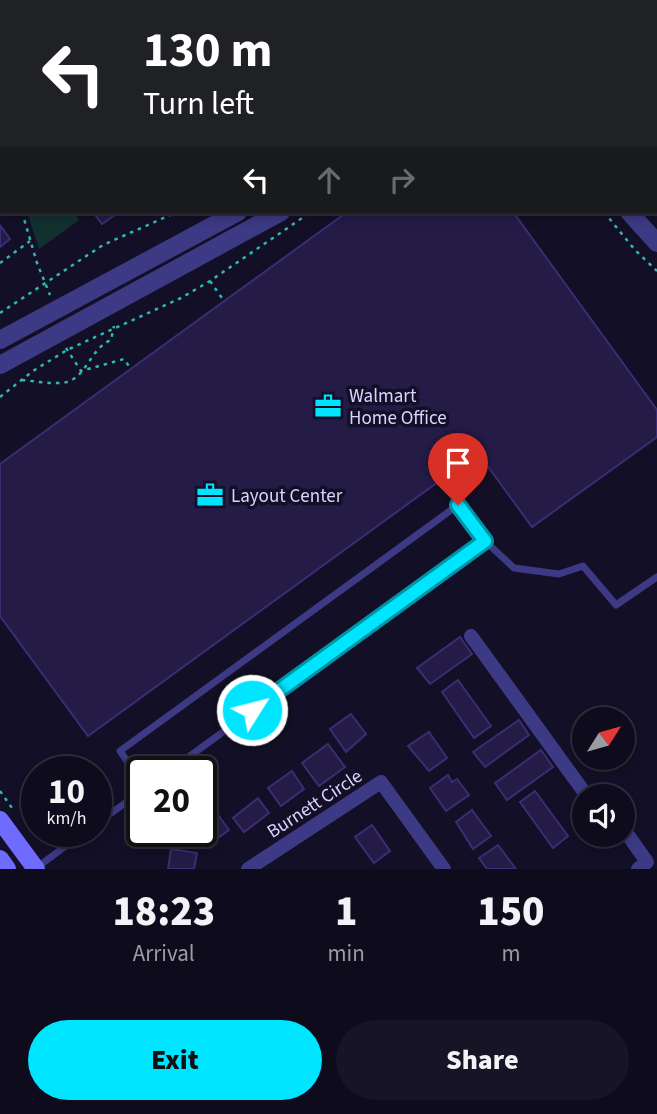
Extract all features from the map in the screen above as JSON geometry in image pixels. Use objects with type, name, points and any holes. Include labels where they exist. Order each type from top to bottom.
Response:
[{"type":"main road","points":[[0,820],[36,869]]},
{"type":"main road","points":[[0,859],[7,869]]},
{"type":"street","points":[[0,340],[234,214]]},
{"type":"street","points":[[0,365],[277,214]]},
{"type":"street","points":[[631,214],[657,243]]},
{"type":"street","points":[[471,636],[578,784]]},
{"type":"street","name":"Burnett Circle","points":[[248,869],[381,782],[444,869]]},
{"type":"street","points":[[635,847],[647,866]]},
{"type":"lane","points":[[126,759],[120,751],[458,505],[485,541],[514,568],[559,574],[583,566],[616,605],[657,577]]},
{"type":"lane","points":[[189,756],[485,541]]},
{"type":"lane","points":[[36,869],[65,847]]},
{"type":"path","points":[[23,214],[44,283],[54,301]]},
{"type":"path","points":[[0,313],[103,245],[173,214]]},
{"type":"path","points":[[0,397],[67,350],[114,326],[181,298],[210,281],[308,214]]},
{"type":"path","points":[[606,214],[635,250],[657,271]]},
{"type":"path","points":[[0,263],[30,241]]},
{"type":"path","points":[[210,281],[224,301]]},
{"type":"path","points":[[21,380],[67,382],[81,371],[98,345],[111,340],[114,326]]},
{"type":"path","points":[[64,343],[81,371]]},
{"type":"path","points":[[81,371],[124,359],[131,369]]},
{"type":"green space","points":[[28,214],[75,214],[79,220],[39,249]]},
{"type":"building","points":[[94,214],[116,214],[102,224]]},
{"type":"building","name":"Layout Center","points":[[344,214],[514,214],[657,410],[657,437],[532,527],[478,453],[88,736],[0,616],[0,464]]},
{"type":"building","points":[[0,225],[10,239],[0,247]]},
{"type":"building","points":[[460,637],[472,654],[430,684],[417,668]]},
{"type":"building","points":[[458,680],[491,726],[474,738],[442,692]]},
{"type":"building","points":[[351,714],[366,734],[346,752],[330,729]]},
{"type":"building","points":[[519,720],[529,735],[485,767],[473,752]]},
{"type":"building","points":[[429,732],[447,758],[429,771],[408,746]]},
{"type":"building","points":[[328,744],[345,767],[319,786],[302,763]]},
{"type":"building","points":[[541,750],[553,767],[507,800],[495,783]]},
{"type":"building","points":[[292,771],[304,789],[281,806],[268,788]]},
{"type":"building","points":[[448,775],[452,782],[457,779],[469,795],[446,811],[430,788]]},
{"type":"building","points":[[535,791],[568,836],[553,848],[520,802]]},
{"type":"building","points":[[258,798],[269,813],[244,832],[233,818]]},
{"type":"building","points":[[472,810],[491,836],[473,849],[456,822]]},
{"type":"building","points":[[217,813],[229,830],[217,838]]},
{"type":"building","points":[[372,825],[390,851],[374,863],[355,837]]},
{"type":"building","points":[[498,845],[516,869],[487,869],[479,858]]},
{"type":"building","points":[[171,849],[197,853],[194,869],[168,869]]},
{"type":"place","name":"Walmart Home Office","points":[[328,406]]},
{"type":"place","name":"Layout Center","points":[[210,495]]},
{"type":"route","points":[[252,710],[485,541],[458,505]]}]
